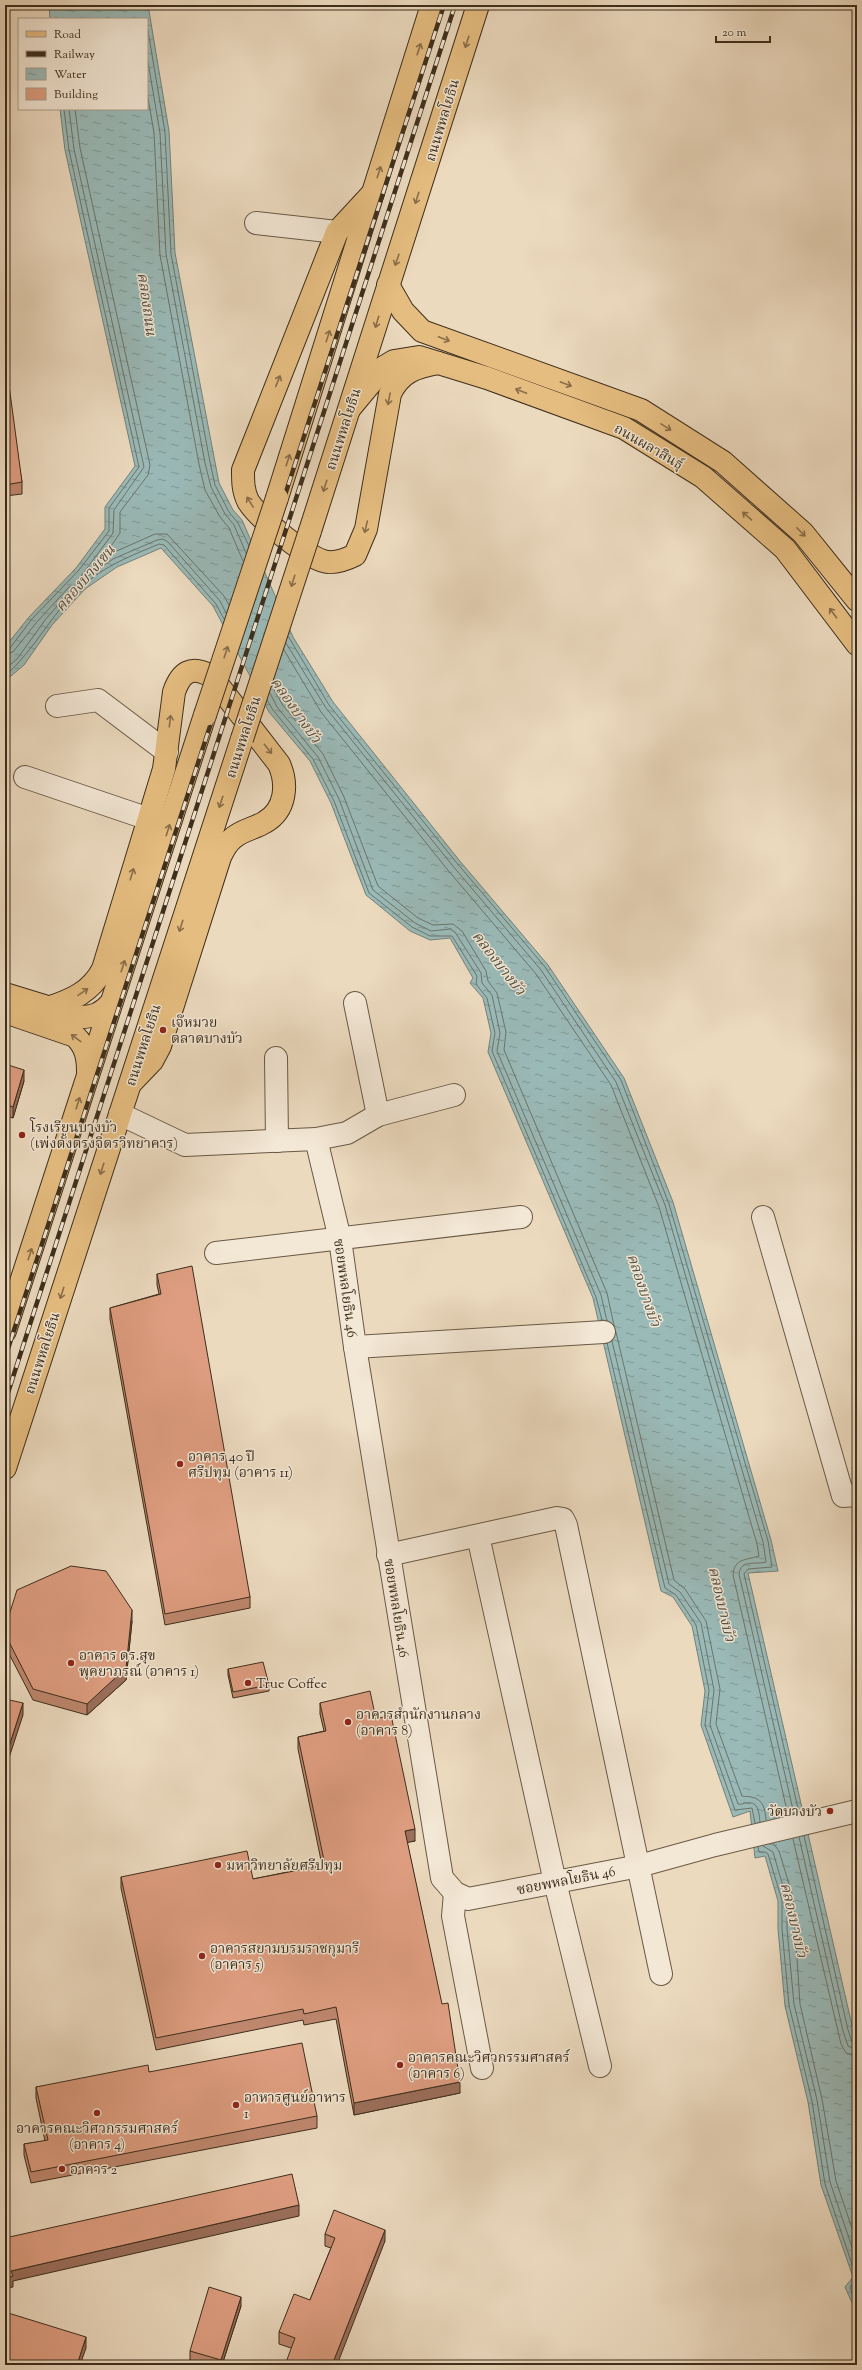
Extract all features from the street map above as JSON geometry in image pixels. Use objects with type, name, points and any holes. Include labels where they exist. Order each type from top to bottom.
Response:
[{"type":"main road","points":[[5,1331],[11,1291],[88,1073],[277,498],[432,5]]},
{"type":"main road","name":"ถนนพหลโยธิน","points":[[5,1468],[350,408],[478,5]]},
{"type":"main road","points":[[373,193],[337,232],[243,470],[243,487],[248,501],[256,511],[317,560],[329,563],[343,560],[355,555],[361,545],[366,529],[390,394],[396,382],[422,364],[422,331]]},
{"type":"main road","name":"ถนนผลาสินธุ์","points":[[388,285],[403,311],[422,331],[491,368],[624,428],[703,477],[785,549],[857,644]]},
{"type":"main road","name":"ถนนผลาสินธุ์","points":[[350,408],[384,367],[394,360],[422,364],[491,368],[641,410],[723,462],[803,533],[857,600]]},
{"type":"main road","points":[[48,1008],[67,1002],[83,993],[96,982],[103,969],[164,768],[174,692],[178,680],[185,673],[195,670],[204,672],[211,676],[279,764],[284,775],[285,787],[279,807],[273,816],[264,823],[241,832],[225,847],[220,857],[160,1046],[152,1061],[130,1084]]},
{"type":"main road","points":[[5,994],[80,1017],[92,1017],[102,1012],[110,1004]]},
{"type":"main road","points":[[5,1012],[75,1036],[82,1043],[87,1053],[88,1073]]},
{"type":"street","points":[[256,223],[337,232]]},
{"type":"street","points":[[57,706],[98,700],[167,752]]},
{"type":"street","points":[[25,777],[149,820]]},
{"type":"street","points":[[355,1003],[378,1115]]},
{"type":"street","points":[[276,1058],[277,1141]]},
{"type":"street","points":[[120,1114],[185,1145],[316,1139],[347,1133],[378,1115],[454,1095]]},
{"type":"street","name":"ซอยพหลโยธิน 46","points":[[316,1139],[340,1239],[355,1347],[388,1555],[442,1878],[455,1893],[468,1899],[640,1866],[715,1845],[857,1812]]},
{"type":"street","points":[[216,1253],[521,1217]]},
{"type":"street","points":[[763,1217],[843,1496],[857,1496]]},
{"type":"street","points":[[355,1347],[604,1332]]},
{"type":"street","points":[[388,1555],[557,1518],[563,1519],[566,1525],[640,1866],[661,1974]]},
{"type":"street","points":[[478,1536],[555,1882],[600,2066]]},
{"type":"street","points":[[455,1893],[453,1916],[482,2068]]},
{"type":"water","points":[[49,5],[148,5],[169,131],[175,253],[219,483],[233,510],[242,520],[293,637],[333,702],[459,860],[548,965],[624,1078],[673,1202],[771,1540],[778,1571],[748,1573],[857,2047],[857,2314],[845,2287],[853,2277],[821,2185],[808,2102],[785,2006],[778,1929],[778,1901],[765,1856],[755,1858],[750,1811],[733,1817],[701,1725],[705,1691],[692,1626],[673,1597],[661,1591],[593,1298],[488,1052],[491,1033],[483,998],[470,983],[473,978],[450,938],[430,940],[410,931],[366,895],[331,803],[310,761],[269,712],[213,606],[161,548],[117,567],[85,589],[52,625],[24,665],[5,681],[5,647],[29,617],[76,568],[105,529],[105,507],[135,466],[65,150],[60,110],[148,110],[148,18],[50,18]]},
{"type":"building","points":[[9,385],[22,482],[5,485],[5,386]]},
{"type":"building","points":[[5,1064],[24,1070],[13,1107],[5,1104]]},
{"type":"building","name":"อาคาร 40 ปี ศรีปทุม (อาคาร 11)","points":[[192,1266],[250,1597],[165,1614],[110,1308],[161,1294],[157,1274]]},
{"type":"building","name":"อาคาร ดร.สุข พุคยาภรณ์ (อาคาร 1)","points":[[71,1566],[106,1571],[132,1610],[126,1668],[87,1704],[33,1689],[5,1634],[5,1628],[17,1590]]},
{"type":"building","name":"True Coffee","points":[[263,1662],[269,1685],[233,1692],[228,1669]]},
{"type":"building","points":[[370,1691],[376,1719],[391,1715],[415,1829],[405,1831],[442,2004],[448,2003],[460,2082],[354,2103],[336,2007],[304,2014],[303,2009],[156,2038],[121,1877],[247,1851],[253,1879],[325,1865],[298,1737],[326,1731],[320,1703]]},
{"type":"building","points":[[5,1699],[23,1703],[5,1759]]},
{"type":"building","points":[[302,2043],[317,2116],[31,2172],[24,2144],[48,2140],[36,2087],[148,2065],[149,2072]]},
{"type":"building","points":[[292,2174],[299,2205],[11,2271],[13,2276],[5,2278],[5,2238]]},
{"type":"building","points":[[334,2210],[385,2230],[332,2365],[285,2365],[295,2338],[279,2332],[294,2294],[310,2300],[335,2238],[325,2234]]},
{"type":"building","points":[[209,2287],[241,2297],[221,2360],[190,2351]]},
{"type":"building","points":[[5,2312],[86,2337],[77,2365],[5,2365]]},
{"type":"railway","points":[[5,1358],[444,5]]},
{"type":"railway","points":[[5,1402],[455,5]]},
{"type":"place","name":"เจ๊หมวย ตลาดบางบัว","points":[[163,1030]]},
{"type":"place","name":"โรงเรียนบางบัว (เพ่งตั้งตรงจิตรวิทยาคาร)","points":[[22,1135]]},
{"type":"place","name":"อาคาร 40 ปี ศรีปทุม (อาคาร 11)","points":[[180,1464]]},
{"type":"place","name":"อาคาร ดร.สุข พุคยาภรณ์ (อาคาร 1)","points":[[71,1663]]},
{"type":"place","name":"True Coffee","points":[[248,1683]]},
{"type":"place","name":"อาคารสำนักงานกลาง (อาคาร 8)","points":[[348,1722]]},
{"type":"place","name":"วัดบางบัว","points":[[830,1811]]},
{"type":"place","name":"มหาวิทยาลัยศรีปทุม","points":[[218,1865]]},
{"type":"place","name":"อาคารสยามบรมราชกุมารี (อาคาร 5)","points":[[202,1956]]},
{"type":"place","name":"อาคารคณะวิศวกรรมศาสคร์ (อาคาร 6)","points":[[400,2065]]},
{"type":"place","name":"อาหารศูนย์อาหาร 1","points":[[236,2105]]},
{"type":"place","name":"อาคารคณะวิศวกรรมศาสคร์ (อาคาร 4)","points":[[97,2113]]},
{"type":"place","name":"อาคาร 2","points":[[62,2169]]},
{"type":"water label","name":"คลองถนน","points":[[147,304]]},
{"type":"water label","name":"คลองบางเขน","points":[[85,578]]},
{"type":"water label","name":"คลองบางบัว","points":[[296,710]]},
{"type":"water label","name":"คลองบางบัว","points":[[499,963]]},
{"type":"water label","name":"คลองบางบัว","points":[[644,1290]]},
{"type":"water label","name":"คลองบางบัว","points":[[722,1604]]},
{"type":"water label","name":"คลองบางบัว","points":[[794,1920]]}]
